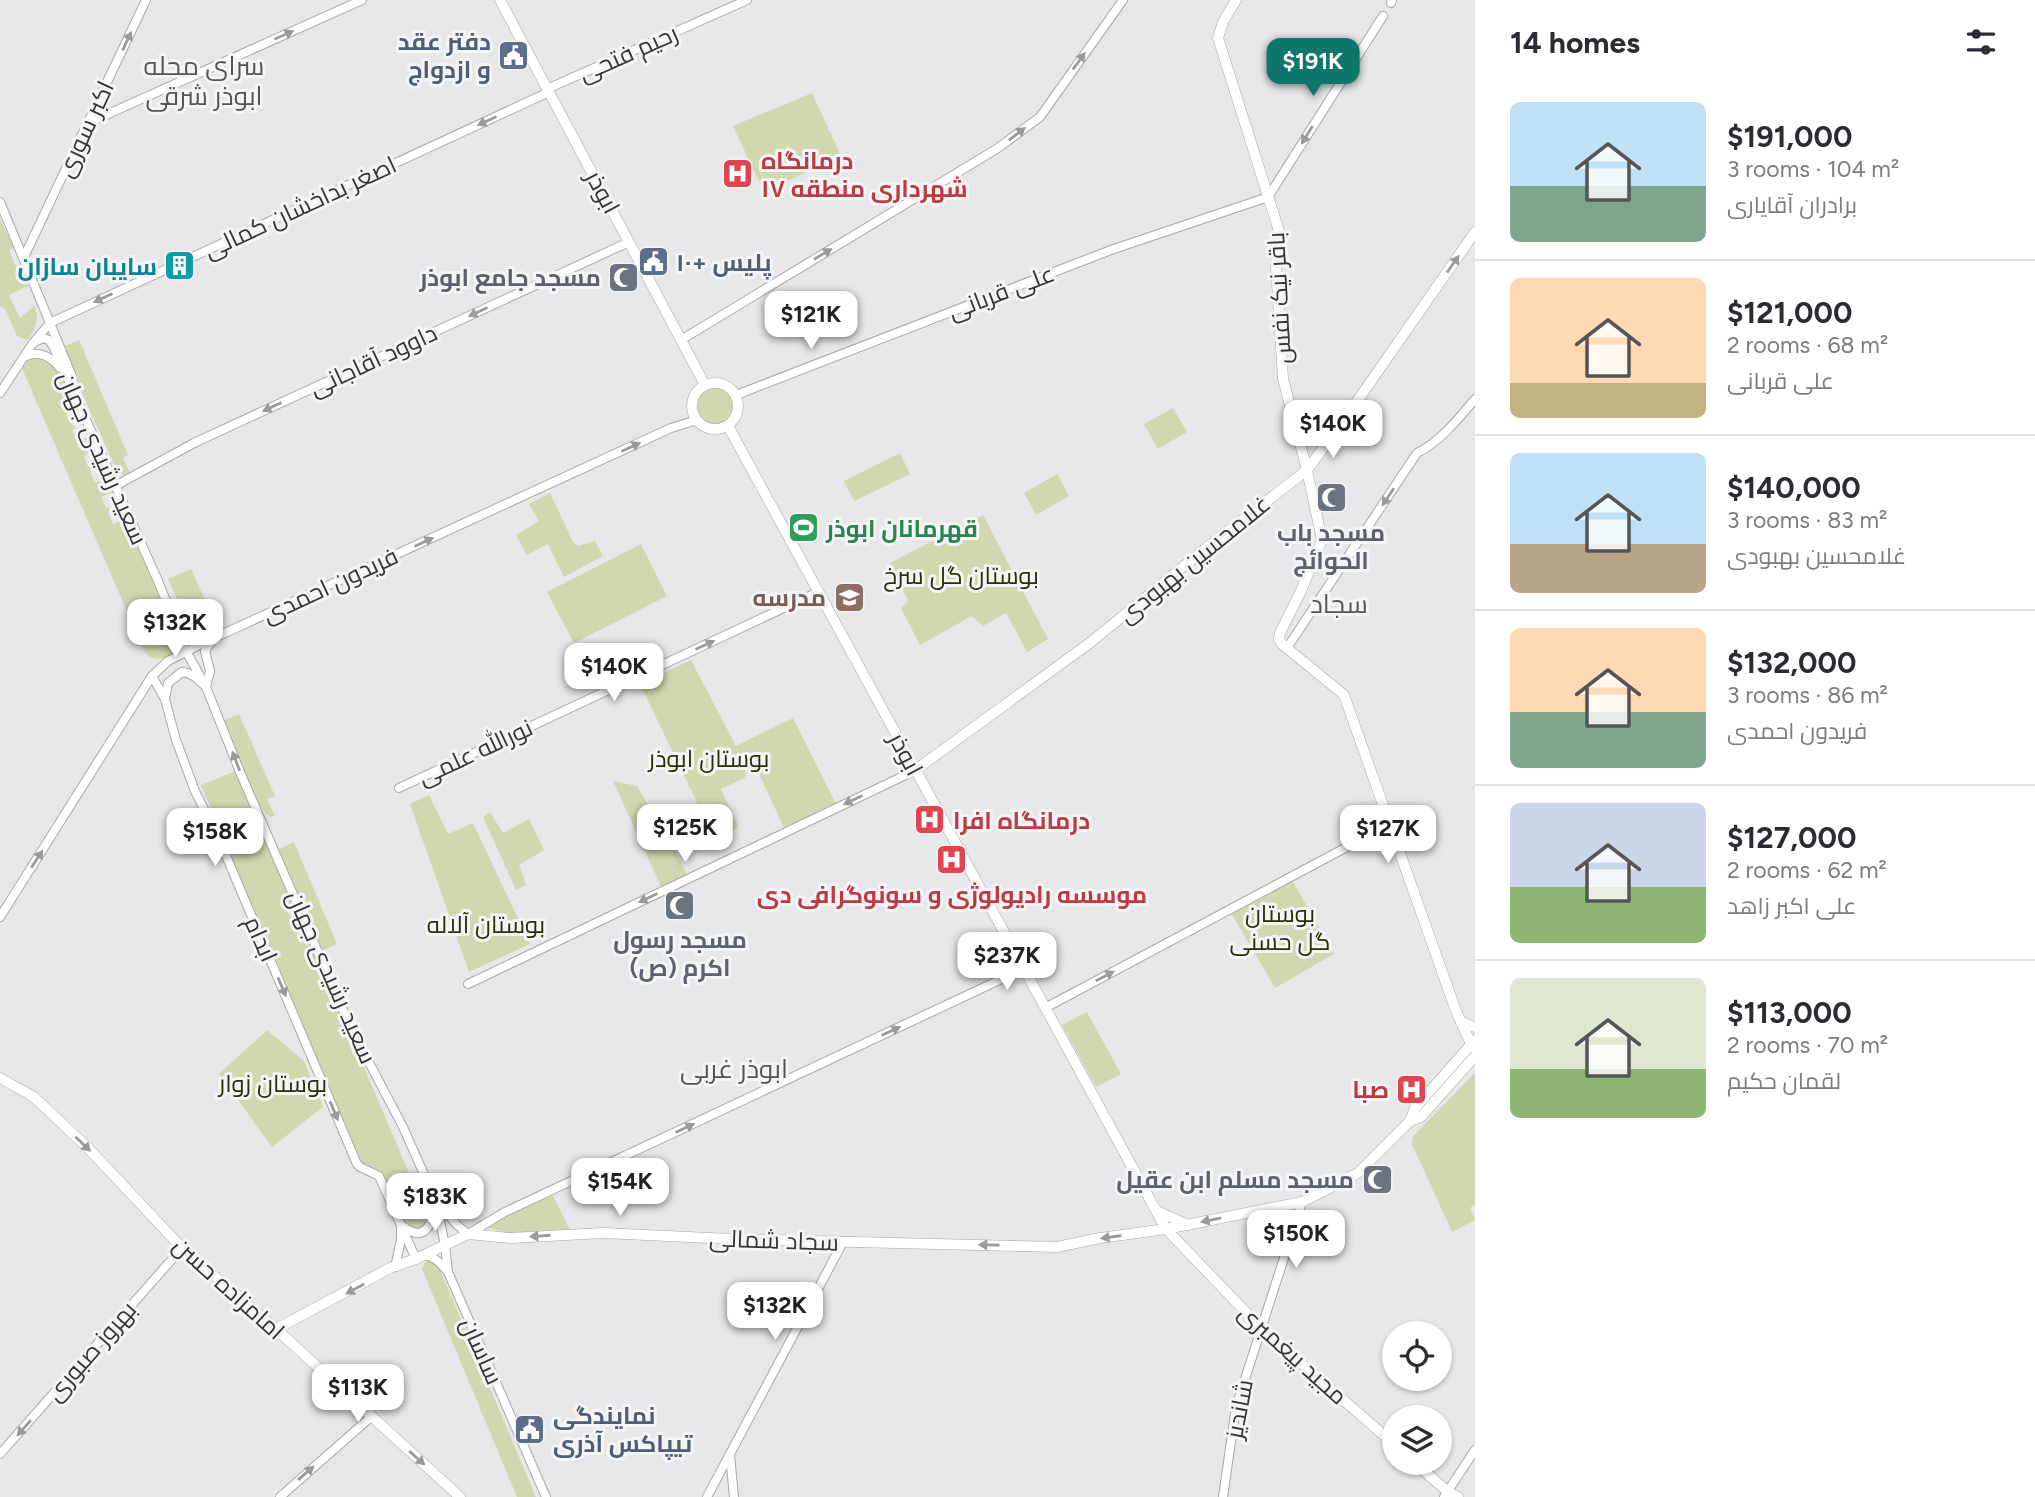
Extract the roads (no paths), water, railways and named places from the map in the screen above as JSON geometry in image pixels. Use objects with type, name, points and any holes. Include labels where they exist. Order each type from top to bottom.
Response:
[{"type":"main road","name":"ابوذر","points":[[500,0],[705,385]]},
{"type":"main road","name":"باقر نیک نفس","points":[[1236,0],[1223,22],[1218,38],[1279,231],[1280,248],[1276,266],[1283,379],[1322,540],[1280,633],[1279,639],[1287,648]]},
{"type":"main road","name":"غلامحسین بهبودی","points":[[914,771],[1091,642],[1307,470],[1475,232]]},
{"type":"main road","points":[[705,385],[726,385],[736,395],[739,409],[737,416],[728,426],[715,430],[702,425],[693,414],[692,401],[705,385]]},
{"type":"main road","name":"ابوذر","points":[[728,426],[1166,1229]]},
{"type":"main road","points":[[1287,648],[1344,695],[1461,1022],[1474,1044],[1415,1115]]},
{"type":"main road","points":[[1461,1022],[1475,1027]]},
{"type":"main road","points":[[1415,1115],[1475,1056]]},
{"type":"main road","name":"امامزاده حسن","points":[[0,1078],[34,1097],[81,1141],[182,1248],[276,1329],[460,1497]]},
{"type":"main road","name":"سجاد شمالی","points":[[468,1234],[510,1238],[604,1233],[743,1240],[1057,1247],[1189,1225],[1303,1202],[1358,1172],[1415,1115]]},
{"type":"main road","points":[[1156,1211],[1189,1225]]},
{"type":"main road","name":"مجید پیغمبری","points":[[1166,1229],[1262,1329],[1382,1434]]},
{"type":"main road","points":[[276,1329],[395,1267],[468,1234]]},
{"type":"main road","points":[[1427,1475],[1448,1495],[1458,1497]]},
{"type":"street","name":"اکبر سوری","points":[[24,257],[146,0]]},
{"type":"street","points":[[88,123],[362,0]]},
{"type":"street","name":"رحیم فتحی","points":[[548,90],[747,0]]},
{"type":"street","points":[[681,340],[998,148],[1040,117],[1123,0]]},
{"type":"street","points":[[1268,197],[1383,16]]},
{"type":"street","name":"اصغر بداخشان کمالی","points":[[50,323],[548,90]]},
{"type":"street","name":"علی قربانی","points":[[736,395],[1111,250],[1268,197]]},
{"type":"street","name":"سعید رشیدی جهان","points":[[0,202],[117,485]]},
{"type":"street","name":"داوود آقاجانی","points":[[117,485],[194,443],[629,242]]},
{"type":"street","points":[[0,393],[33,343],[50,323]]},
{"type":"street","name":"سعید رشیدی جهان","points":[[33,343],[43,338],[49,340],[187,639],[201,644]]},
{"type":"street","points":[[26,356],[36,353],[43,355],[65,372]]},
{"type":"street","points":[[1287,648],[1417,453],[1430,446],[1457,421],[1475,399]]},
{"type":"street","name":"فریدون احمدی","points":[[0,917],[152,676],[168,661],[671,428],[697,420]]},
{"type":"street","name":"سعید رشیدی جهان","points":[[160,580],[186,651],[206,687],[350,1026],[403,1127],[435,1199],[468,1234]]},
{"type":"street","name":"نورالله علمی","points":[[399,788],[818,592]]},
{"type":"street","points":[[206,687],[210,671],[205,651],[211,642],[222,635]]},
{"type":"street","points":[[164,699],[168,683],[182,672],[195,676],[206,687]]},
{"type":"street","name":"ابدام","points":[[152,676],[164,699],[195,791],[221,844],[357,1164],[379,1176],[401,1225],[420,1257]]},
{"type":"street","points":[[468,984],[914,771]]},
{"type":"street","points":[[1045,1008],[1390,824]]},
{"type":"street","points":[[468,1234],[505,1212],[1023,969]]},
{"type":"street","points":[[401,1225],[410,1232],[424,1232],[431,1224],[435,1199]]},
{"type":"street","name":"ساسان","points":[[435,1199],[448,1272],[546,1497]]},
{"type":"street","name":"شاندیز","points":[[1223,1497],[1237,1407],[1303,1202]]},
{"type":"street","points":[[395,1267],[401,1240],[401,1225]]},
{"type":"street","points":[[707,1497],[843,1242]]},
{"type":"street","name":"بهروز صبوری","points":[[0,1454],[182,1248]]},
{"type":"street","points":[[420,1257],[428,1255],[448,1272]]},
{"type":"street","points":[[280,1497],[372,1416]]},
{"type":"street","points":[[1448,1495],[1475,1450]]},
{"type":"street","points":[[730,1454],[733,1494]]},
{"type":"street","points":[[715,1481],[724,1480],[733,1494]]},
{"type":"water","points":[[614,645],[624,665],[588,683],[578,662]]},
{"type":"place","name":"دفتر عقد و ازدواج","points":[[514,55]]},
{"type":"place","name":"درمانگاه شهرداری منطقه ۱۷","points":[[738,174]]},
{"type":"place","name":"پلیس +۱۰","points":[[653,262]]},
{"type":"place","name":"سایبان سازان","points":[[180,266]]},
{"type":"place","name":"مسجد جامع ابوذر","points":[[624,277]]},
{"type":"place","name":"مسجد باب الحوائج","points":[[1331,498]]},
{"type":"place","name":"قهرمانان ابوذر","points":[[803,528]]},
{"type":"place","name":"مدرسه","points":[[849,597]]},
{"type":"place","name":"درمانگاه افرا","points":[[930,820]]},
{"type":"place","name":"موسسه رادیولوژی و سونوگرافی دی","points":[[952,860]]},
{"type":"place","name":"مسجد رسول اکرم (ص)","points":[[680,905]]},
{"type":"place","name":"صبا","points":[[1412,1089]]},
{"type":"place","name":"مسجد مسلم ابن عقیل","points":[[1377,1179]]},
{"type":"place","name":"نمایندگی تیپاکس آذری","points":[[530,1429]]},
{"type":"district","name":"سرای محله ابوذر شرقی","points":[[204,81]]},
{"type":"district","name":"سجاد","points":[[1339,604]]},
{"type":"district","name":"ابوذر غربی","points":[[734,1069]]},
{"type":"park label","name":"بوستان گل سرخ","points":[[961,575]]},
{"type":"park label","name":"بوستان ابوذر","points":[[709,758]]},
{"type":"park label","name":"بوستان آلاله","points":[[486,924]]},
{"type":"park label","name":"بوستان گل حسنی","points":[[1280,927]]},
{"type":"park label","name":"بوستان زوار","points":[[273,1083]]}]
